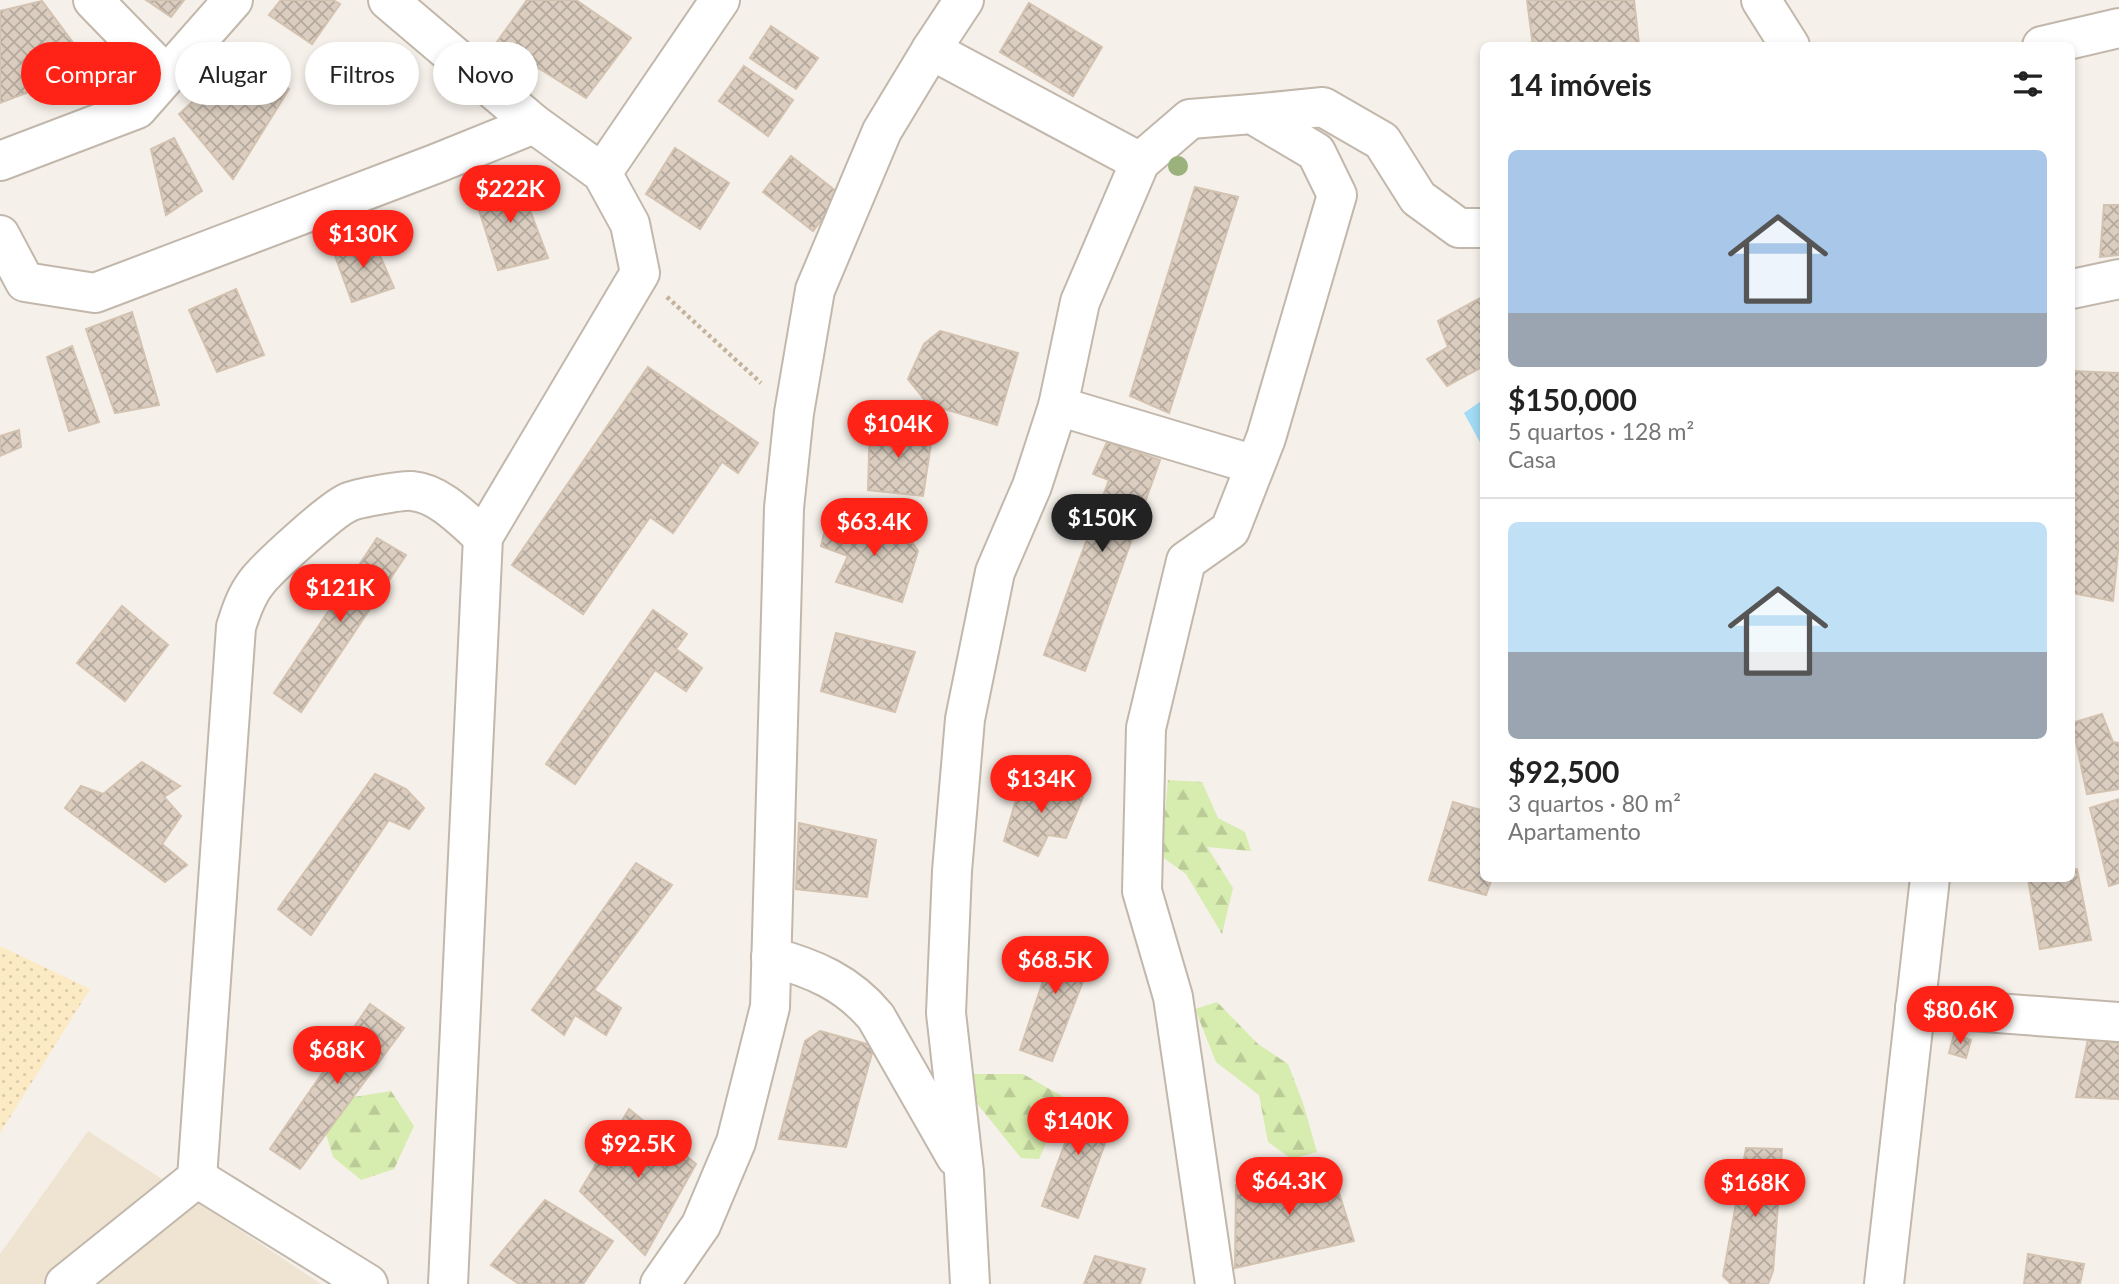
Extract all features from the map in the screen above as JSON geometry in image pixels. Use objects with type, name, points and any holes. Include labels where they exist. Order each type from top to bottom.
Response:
[{"type":"street","points":[[93,0],[166,75]]},
{"type":"street","points":[[0,161],[137,109],[233,0]]},
{"type":"street","points":[[388,0],[534,124],[602,173],[630,224],[640,273],[483,537],[449,1284]]},
{"type":"street","points":[[602,173],[720,0]]},
{"type":"street","points":[[660,1284],[701,1224],[736,1142],[770,1007],[784,508],[794,413],[814,290],[882,131],[964,0]]},
{"type":"street","points":[[1761,0],[1787,42]]},
{"type":"street","points":[[2059,42],[2119,28]]},
{"type":"street","points":[[931,50],[1140,162]]},
{"type":"street","points":[[970,1284],[964,1172],[946,1013],[952,871],[965,719],[995,572],[1032,486],[1058,406],[1080,302],[1140,162],[1190,119],[1323,107],[1382,141],[1419,198],[1429,206],[1459,228],[1480,228]]},
{"type":"street","points":[[1215,1284],[1173,997],[1142,891],[1146,728],[1186,561],[1230,530],[1274,413],[1337,195],[1316,152],[1252,114]]},
{"type":"street","points":[[0,235],[25,282],[95,293],[534,124]]},
{"type":"street","points":[[2075,288],[2119,279]]},
{"type":"street","points":[[1058,406],[1255,465]]},
{"type":"street","points":[[65,1284],[197,1178],[236,627],[257,581],[324,519],[348,502],[411,490],[426,494],[483,537]]},
{"type":"street","points":[[1884,1284],[1930,882]]},
{"type":"street","points":[[771,957],[818,972],[865,1003],[876,1017],[964,1172]]},
{"type":"street","points":[[1915,1007],[2119,1021]]},
{"type":"street","points":[[197,1178],[368,1284]]},
{"type":"path","points":[[640,273],[794,413]]},
{"type":"shaded area","points":[[88,1131],[321,1284],[0,1284],[0,1254]]},
{"type":"green space","points":[[1168,780],[1202,782],[1218,818],[1245,832],[1251,851],[1207,847],[1233,888],[1222,934],[1186,874],[1161,856]]},
{"type":"green space","points":[[1217,1002],[1258,1044],[1288,1064],[1317,1152],[1292,1159],[1268,1142],[1259,1095],[1216,1062],[1195,1009]]},
{"type":"green space","points":[[968,1074],[1023,1074],[1069,1100],[1049,1124],[1047,1141],[1039,1159],[1021,1158],[975,1101]]},
{"type":"green space","points":[[391,1091],[414,1126],[394,1169],[361,1180],[333,1157],[323,1124],[342,1099]]},
{"type":"sand","points":[[0,946],[90,989],[0,1133]]},
{"type":"water","points":[[1480,402],[1480,442],[1464,413]]},
{"type":"building","points":[[146,0],[184,0],[171,17]]},
{"type":"building","points":[[281,0],[333,0],[340,4],[313,42],[309,42],[269,15]]},
{"type":"building","points":[[527,0],[576,0],[631,38],[586,98],[538,68],[538,42],[497,42]]},
{"type":"building","points":[[1527,0],[1634,0],[1639,42],[1532,42]]},
{"type":"building","points":[[42,1],[73,42],[21,42],[21,95],[0,103],[0,11]]},
{"type":"building","points":[[1029,3],[1102,47],[1073,96],[1000,52]]},
{"type":"building","points":[[771,26],[818,58],[796,89],[750,58]]},
{"type":"building","points":[[744,66],[793,100],[768,136],[719,101]]},
{"type":"building","points":[[189,105],[279,105],[233,179],[179,114]]},
{"type":"building","points":[[174,138],[202,191],[166,215],[151,149]]},
{"type":"building","points":[[675,148],[729,183],[700,229],[646,194]]},
{"type":"building","points":[[791,156],[841,195],[813,231],[763,192]]},
{"type":"building","points":[[517,176],[548,258],[498,270],[474,194]]},
{"type":"building","points":[[1195,187],[1238,197],[1169,413],[1130,396]]},
{"type":"building","points":[[2104,205],[2119,205],[2119,255],[2100,257]]},
{"type":"building","points":[[372,237],[394,288],[352,302],[334,253]]},
{"type":"building","points":[[236,289],[264,355],[217,372],[189,310]]},
{"type":"building","points":[[1480,298],[1480,368],[1447,386],[1427,359],[1448,347],[1438,321]]},
{"type":"building","points":[[132,312],[159,405],[115,413],[86,329]]},
{"type":"building","points":[[940,331],[1018,353],[997,425],[928,404],[908,379],[924,344]]},
{"type":"building","points":[[72,346],[99,422],[69,431],[47,357]]},
{"type":"building","points":[[648,367],[758,443],[738,473],[722,462],[673,533],[650,517],[583,614],[512,565]]},
{"type":"building","points":[[2075,371],[2119,373],[2119,542],[2113,601],[2075,594]]},
{"type":"building","points":[[870,421],[932,437],[923,496],[868,490]]},
{"type":"building","points":[[19,430],[21,447],[0,456],[0,436]]},
{"type":"building","points":[[1107,442],[1160,460],[1085,671],[1044,655],[1109,480],[1093,474]]},
{"type":"building","points":[[861,523],[903,529],[918,551],[902,602],[836,582],[848,556],[821,546],[826,526],[852,530]]},
{"type":"building","points":[[377,538],[406,555],[301,712],[274,693]]},
{"type":"building","points":[[122,606],[168,645],[125,701],[77,663]]},
{"type":"building","points":[[653,610],[687,634],[676,649],[702,668],[686,691],[655,670],[575,784],[546,764]]},
{"type":"building","points":[[836,633],[915,652],[895,712],[821,691]]},
{"type":"building","points":[[2102,714],[2113,742],[2119,743],[2119,789],[2087,794],[2075,737],[2075,722]]},
{"type":"building","points":[[142,762],[180,786],[164,797],[181,816],[162,844],[187,865],[165,882],[65,808],[81,786],[103,794]]},
{"type":"building","points":[[375,774],[406,789],[424,808],[409,829],[389,820],[311,935],[278,909]]},
{"type":"building","points":[[1032,776],[1083,797],[1066,838],[1048,835],[1038,856],[1004,841],[1018,793],[1024,793]]},
{"type":"building","points":[[2119,799],[2119,883],[2109,886],[2090,808]]},
{"type":"building","points":[[1453,802],[1480,810],[1480,882],[1491,882],[1486,895],[1429,880]]},
{"type":"building","points":[[799,823],[876,840],[867,897],[796,889]]},
{"type":"building","points":[[636,863],[672,885],[594,990],[621,1008],[606,1035],[575,1015],[564,1035],[532,1010]]},
{"type":"building","points":[[2075,869],[2091,940],[2040,949],[2029,882],[2075,882]]},
{"type":"building","points":[[1046,940],[1094,953],[1052,1061],[1020,1050],[1043,981],[1031,975]]},
{"type":"building","points":[[370,1004],[404,1028],[300,1169],[270,1149]]},
{"type":"building","points":[[820,1031],[874,1046],[846,1147],[779,1139],[805,1041]]},
{"type":"building","points":[[1954,1034],[1971,1040],[1966,1058],[1949,1053]]},
{"type":"building","points":[[2088,1039],[2119,1043],[2119,1099],[2076,1097]]},
{"type":"building","points":[[1069,1100],[1116,1113],[1078,1218],[1042,1206],[1068,1135],[1058,1130]]},
{"type":"building","points":[[629,1109],[696,1164],[645,1255],[580,1191]]},
{"type":"building","points":[[1746,1148],[1782,1149],[1773,1271],[1768,1284],[1731,1284],[1723,1276]]},
{"type":"building","points":[[1331,1167],[1354,1241],[1235,1268],[1236,1185]]},
{"type":"building","points":[[545,1200],[613,1241],[583,1284],[519,1284],[491,1265]]},
{"type":"building","points":[[2028,1254],[2084,1264],[2080,1284],[2024,1284]]},
{"type":"building","points":[[1095,1256],[1145,1269],[1140,1284],[1084,1284]]}]
